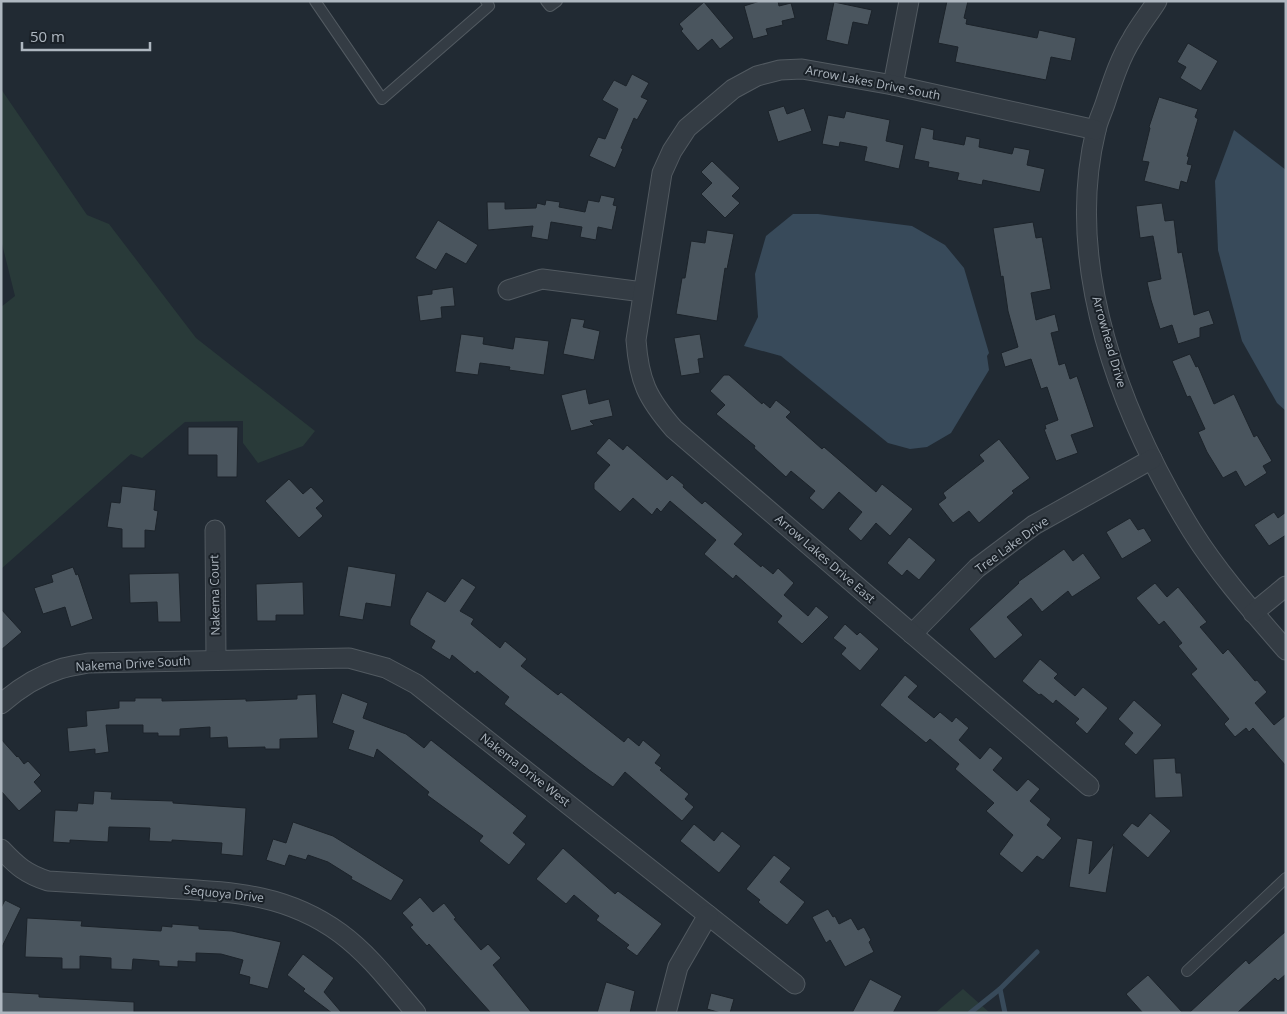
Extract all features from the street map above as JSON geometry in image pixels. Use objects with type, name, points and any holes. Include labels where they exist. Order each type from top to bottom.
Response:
[{"type":"street","points":[[893,85],[909,1]]},
{"type":"street","name":"Arrowhead Drive","points":[[1157,1],[1131,39],[1115,74],[1096,130],[1088,184],[1087,232],[1096,306],[1118,379],[1152,459],[1193,532],[1253,613],[1286,650]]},
{"type":"street","name":"Arrow Lakes Drive South","points":[[643,292],[662,172],[672,151],[687,128],[733,89],[757,76],[780,70],[802,69],[893,85],[1096,130]]},
{"type":"street","points":[[508,290],[542,279],[643,292]]},
{"type":"street","name":"Arrow Lakes Drive East","points":[[643,292],[636,340],[638,367],[646,391],[660,412],[674,428],[1089,786]]},
{"type":"street","name":"Tree Lake Drive","points":[[912,634],[977,568],[1034,526],[1152,459]]},
{"type":"street","name":"Nakema Court","points":[[215,530],[216,660]]},
{"type":"street","points":[[1253,613],[1286,586]]},
{"type":"street","name":"Nakema Drive West","points":[[216,660],[349,658],[386,668],[416,684],[795,984]]},
{"type":"street","name":"Nakema Drive South","points":[[1,704],[34,680],[60,669],[88,664],[216,660]]},
{"type":"street","name":"Sequoya Drive","points":[[1,849],[17,866],[32,876],[48,881],[236,892],[270,899],[309,914],[340,933],[370,959],[416,1013]]},
{"type":"street","points":[[666,1013],[678,967],[708,915]]},
{"type":"lane","points":[[315,1],[382,99],[489,6],[486,1]]},
{"type":"lane","points":[[546,1],[550,6],[556,1]]},
{"type":"lane","points":[[1187,971],[1286,878]]},
{"type":"shaded area","points":[[1,89],[87,215],[109,224],[196,338],[315,431],[303,446],[258,463],[243,443],[243,421],[185,422],[142,458],[131,454],[1,569],[1,307],[15,296],[1,240]]},
{"type":"shaded area","points":[[963,989],[990,1013],[935,1013]]},
{"type":"water","points":[[1234,130],[1286,170],[1286,411],[1277,403],[1242,341],[1218,250],[1215,181]]},
{"type":"water","points":[[793,214],[818,214],[912,226],[945,245],[964,268],[989,353],[987,356],[989,370],[951,433],[927,447],[910,449],[888,443],[781,356],[744,346],[758,317],[755,274],[766,236]]},
{"type":"building","points":[[760,1],[778,1],[779,6],[791,3],[795,18],[782,21],[783,25],[766,29],[768,35],[753,39],[744,6]]},
{"type":"building","points":[[947,1],[968,1],[964,18],[967,19],[966,24],[1037,38],[1039,30],[1076,38],[1071,61],[1051,57],[1046,80],[955,62],[958,47],[938,43]]},
{"type":"building","points":[[704,2],[734,38],[720,49],[712,39],[698,51],[681,31],[683,29],[679,24]]},
{"type":"building","points":[[834,2],[872,10],[868,25],[853,22],[848,45],[826,40]]},
{"type":"building","points":[[1188,43],[1218,61],[1201,91],[1180,78],[1186,67],[1177,62]]},
{"type":"building","points":[[632,74],[649,83],[641,97],[648,100],[637,120],[634,118],[615,168],[589,156],[598,137],[605,139],[618,109],[602,100],[614,80],[626,86]]},
{"type":"building","points":[[1159,97],[1198,109],[1195,117],[1198,119],[1187,156],[1189,157],[1187,164],[1192,165],[1187,183],[1181,181],[1179,190],[1144,181],[1149,162],[1142,161],[1149,127]]},
{"type":"building","points":[[784,106],[787,114],[804,108],[812,131],[778,142],[768,111]]},
{"type":"building","points":[[846,111],[890,120],[886,141],[904,145],[899,169],[864,161],[867,147],[840,142],[839,147],[822,144],[828,115],[844,118]]},
{"type":"building","points":[[921,127],[934,130],[933,139],[964,145],[966,136],[980,139],[979,147],[1012,154],[1014,147],[1030,150],[1027,165],[1045,169],[1040,192],[983,180],[982,185],[957,180],[959,173],[928,167],[929,162],[914,159]]},
{"type":"building","points":[[712,161],[740,188],[732,196],[740,203],[725,218],[701,194],[712,183],[701,172]]},
{"type":"building","points":[[601,195],[615,198],[613,205],[617,206],[612,230],[598,227],[596,240],[580,237],[582,227],[551,222],[548,240],[531,237],[533,226],[488,230],[487,202],[505,202],[505,209],[536,208],[537,203],[545,205],[546,200],[560,202],[559,207],[585,212],[588,200],[599,202]]},
{"type":"building","points":[[1162,203],[1165,221],[1174,220],[1178,253],[1182,252],[1194,315],[1209,310],[1214,324],[1200,328],[1200,337],[1178,344],[1172,325],[1160,329],[1151,300],[1147,282],[1161,279],[1153,236],[1140,238],[1136,206]]},
{"type":"building","points":[[438,220],[478,245],[466,264],[446,253],[436,270],[415,258]]},
{"type":"building","points":[[1033,222],[1036,238],[1042,237],[1051,289],[1031,293],[1036,320],[1055,314],[1059,331],[1051,333],[1059,365],[1065,363],[1070,379],[1077,376],[1094,427],[1071,435],[1078,453],[1056,461],[1044,429],[1046,429],[1045,425],[1058,420],[1047,387],[1041,389],[1031,359],[1005,367],[1001,353],[1018,347],[1008,311],[993,228]]},
{"type":"building","points":[[707,230],[734,234],[727,269],[725,268],[717,321],[676,314],[682,278],[685,278],[691,241],[705,243]]},
{"type":"building","points":[[453,287],[455,306],[441,307],[442,318],[420,321],[417,296],[432,294],[432,290]]},
{"type":"building","points":[[571,318],[585,320],[583,327],[600,331],[594,360],[563,354]]},
{"type":"building","points":[[461,334],[484,337],[483,344],[513,349],[515,337],[549,341],[544,375],[509,370],[510,367],[480,363],[478,375],[455,372]]},
{"type":"building","points":[[700,334],[704,358],[698,359],[700,373],[681,376],[674,338]]},
{"type":"building","points":[[1190,354],[1196,367],[1198,366],[1214,404],[1234,394],[1254,437],[1257,435],[1272,461],[1263,466],[1267,473],[1245,487],[1236,471],[1223,478],[1207,452],[1198,432],[1205,429],[1190,396],[1187,397],[1172,361]]},
{"type":"building","points":[[724,375],[729,375],[762,404],[763,402],[770,408],[776,400],[791,412],[786,417],[822,449],[824,447],[876,492],[882,484],[913,509],[890,536],[876,523],[861,541],[848,529],[862,512],[839,492],[823,510],[809,498],[815,491],[791,471],[786,477],[754,448],[755,446],[716,414],[725,405],[710,391]]},
{"type":"building","points":[[586,389],[589,404],[609,399],[613,416],[590,421],[594,425],[571,431],[561,395]]},
{"type":"building","points":[[188,427],[238,427],[237,477],[217,477],[217,455],[188,455]]},
{"type":"building","points":[[609,438],[623,450],[627,445],[667,480],[672,475],[702,504],[705,501],[743,534],[734,544],[761,567],[762,565],[773,574],[778,568],[794,583],[784,595],[808,616],[816,606],[829,617],[802,644],[777,622],[782,616],[736,575],[733,579],[704,554],[716,540],[670,501],[661,512],[657,508],[652,515],[633,498],[620,512],[594,489],[594,483],[610,465],[596,453]]},
{"type":"building","points":[[999,439],[1030,478],[1012,491],[1014,493],[979,523],[969,511],[953,523],[938,504],[946,498],[943,493],[984,461],[979,455]]},
{"type":"building","points":[[289,479],[303,494],[311,487],[324,501],[316,508],[323,516],[299,538],[265,501]]},
{"type":"building","points":[[122,486],[156,490],[154,510],[158,511],[155,531],[145,530],[145,548],[122,548],[122,529],[107,527],[111,502],[120,503]]},
{"type":"building","points":[[1274,512],[1278,518],[1286,512],[1286,535],[1269,546],[1254,525]]},
{"type":"building","points":[[1130,518],[1138,530],[1144,528],[1152,541],[1122,559],[1106,532]]},
{"type":"building","points":[[909,537],[936,560],[919,580],[907,570],[902,576],[887,563]]},
{"type":"building","points":[[1064,549],[1073,561],[1083,553],[1101,578],[1072,597],[1068,591],[1042,612],[1031,598],[1007,617],[1023,635],[995,659],[969,629],[1018,582]]},
{"type":"building","points":[[348,566],[396,574],[391,607],[366,603],[363,620],[339,616]]},
{"type":"building","points":[[73,567],[76,575],[78,574],[93,619],[71,627],[65,607],[43,614],[34,588],[53,582],[51,575]]},
{"type":"building","points":[[179,573],[181,622],[158,622],[157,602],[130,603],[129,574]]},
{"type":"building","points":[[462,578],[476,587],[460,611],[474,619],[471,624],[500,648],[505,641],[527,659],[521,666],[558,695],[561,692],[624,742],[628,737],[639,746],[643,740],[661,755],[655,763],[662,768],[660,770],[689,794],[685,799],[694,807],[682,821],[625,772],[613,787],[589,770],[504,704],[509,697],[477,671],[475,674],[452,655],[450,660],[431,648],[435,641],[410,625],[410,620],[427,591],[445,602]]},
{"type":"building","points":[[303,582],[304,615],[276,615],[276,621],[257,621],[256,584]]},
{"type":"building","points":[[1155,583],[1167,597],[1178,587],[1207,622],[1200,627],[1223,654],[1228,649],[1255,681],[1257,680],[1267,692],[1255,703],[1274,725],[1286,715],[1286,766],[1253,728],[1249,732],[1246,728],[1235,737],[1224,724],[1229,719],[1191,674],[1197,669],[1178,646],[1182,643],[1164,621],[1159,625],[1136,598]]},
{"type":"building","points":[[1,609],[22,632],[1,650]]},
{"type":"building","points":[[845,624],[857,635],[860,632],[879,649],[860,671],[841,654],[846,648],[833,638]]},
{"type":"building","points":[[1040,659],[1058,674],[1054,678],[1075,696],[1083,687],[1108,708],[1087,734],[1075,723],[1079,719],[1056,700],[1053,704],[1022,681]]},
{"type":"building","points":[[905,675],[918,686],[908,697],[934,718],[940,712],[952,722],[956,717],[969,728],[959,740],[980,759],[990,747],[1003,758],[993,770],[1017,791],[1028,779],[1040,789],[1030,801],[1051,819],[1047,825],[1062,838],[1043,860],[1037,856],[1022,873],[999,854],[1013,835],[986,811],[994,803],[955,769],[959,764],[930,739],[926,743],[880,705]]},
{"type":"building","points":[[342,693],[368,703],[363,718],[406,734],[424,748],[431,740],[527,816],[513,833],[526,844],[509,865],[479,841],[483,836],[427,795],[429,792],[377,749],[374,758],[348,749],[354,731],[332,723]]},
{"type":"building","points":[[316,694],[318,738],[280,739],[280,749],[265,749],[265,747],[228,748],[227,737],[210,738],[210,727],[180,729],[180,736],[158,736],[158,733],[143,733],[143,725],[106,725],[109,752],[95,754],[95,749],[69,752],[67,728],[87,726],[86,711],[119,708],[119,701],[135,701],[135,698],[162,698],[162,701],[246,699],[246,701],[297,699],[297,695]]},
{"type":"building","points":[[1134,700],[1162,725],[1136,755],[1124,744],[1133,733],[1118,719]]},
{"type":"building","points":[[1,739],[24,764],[28,761],[41,775],[34,782],[42,791],[19,811],[1,791]]},
{"type":"building","points":[[1175,758],[1176,773],[1181,773],[1183,797],[1155,798],[1153,759]]},
{"type":"building","points":[[94,791],[112,792],[111,799],[173,801],[173,803],[246,808],[243,856],[221,854],[222,843],[172,840],[172,842],[149,841],[150,828],[109,827],[108,842],[70,840],[70,843],[53,842],[55,810],[77,811],[78,803],[93,804]]},
{"type":"building","points":[[1150,813],[1171,831],[1148,858],[1122,835],[1132,823],[1138,827]]},
{"type":"building","points":[[293,822],[333,836],[404,880],[391,901],[351,879],[352,877],[328,862],[308,855],[306,860],[289,855],[285,866],[266,860],[273,839],[286,843]]},
{"type":"building","points":[[694,824],[714,841],[722,831],[741,846],[719,873],[680,841]]},
{"type":"building","points":[[1077,838],[1093,841],[1089,874],[1114,844],[1106,893],[1069,887]]},
{"type":"building","points":[[563,848],[615,894],[618,891],[662,924],[637,956],[626,948],[629,945],[596,920],[599,916],[574,895],[566,904],[536,879]]},
{"type":"building","points":[[774,855],[791,868],[780,882],[805,902],[787,925],[758,902],[760,900],[746,889]]},
{"type":"building","points":[[420,897],[433,912],[444,903],[456,918],[454,919],[481,950],[488,944],[501,958],[493,965],[532,1013],[491,1013],[429,944],[427,946],[410,927],[413,925],[402,913]]},
{"type":"building","points":[[5,900],[21,908],[1,949],[1,908]]},
{"type":"building","points":[[828,909],[833,917],[835,916],[839,924],[851,918],[858,930],[864,927],[871,940],[869,942],[874,952],[845,967],[830,940],[826,943],[812,917]]},
{"type":"building","points":[[27,918],[82,921],[81,926],[161,931],[162,926],[172,927],[172,924],[199,926],[199,929],[232,931],[281,942],[268,989],[249,984],[250,977],[239,974],[243,960],[221,954],[196,953],[196,962],[178,961],[178,967],[159,966],[159,961],[133,959],[132,970],[111,969],[111,958],[80,956],[80,969],[62,969],[62,958],[25,957]]},
{"type":"building","points":[[1286,931],[1286,974],[1278,981],[1275,978],[1237,1013],[1189,1013],[1246,960],[1249,964]]},
{"type":"building","points":[[303,954],[334,978],[324,992],[342,1013],[332,1013],[303,991],[305,989],[287,975]]},
{"type":"building","points":[[1148,975],[1183,1013],[1143,1013],[1126,994]]},
{"type":"building","points":[[870,979],[902,996],[893,1013],[852,1013]]},
{"type":"building","points":[[606,982],[635,991],[630,1013],[597,1013]]},
{"type":"building","points":[[1,992],[39,994],[39,997],[134,1002],[134,1013],[1,1013]]},
{"type":"building","points":[[711,993],[734,999],[730,1013],[721,1013],[707,1009]]},
{"type":"waterway","points":[[970,1013],[1000,989],[1037,952]]},
{"type":"waterway","points":[[1000,989],[1005,1013]]}]
